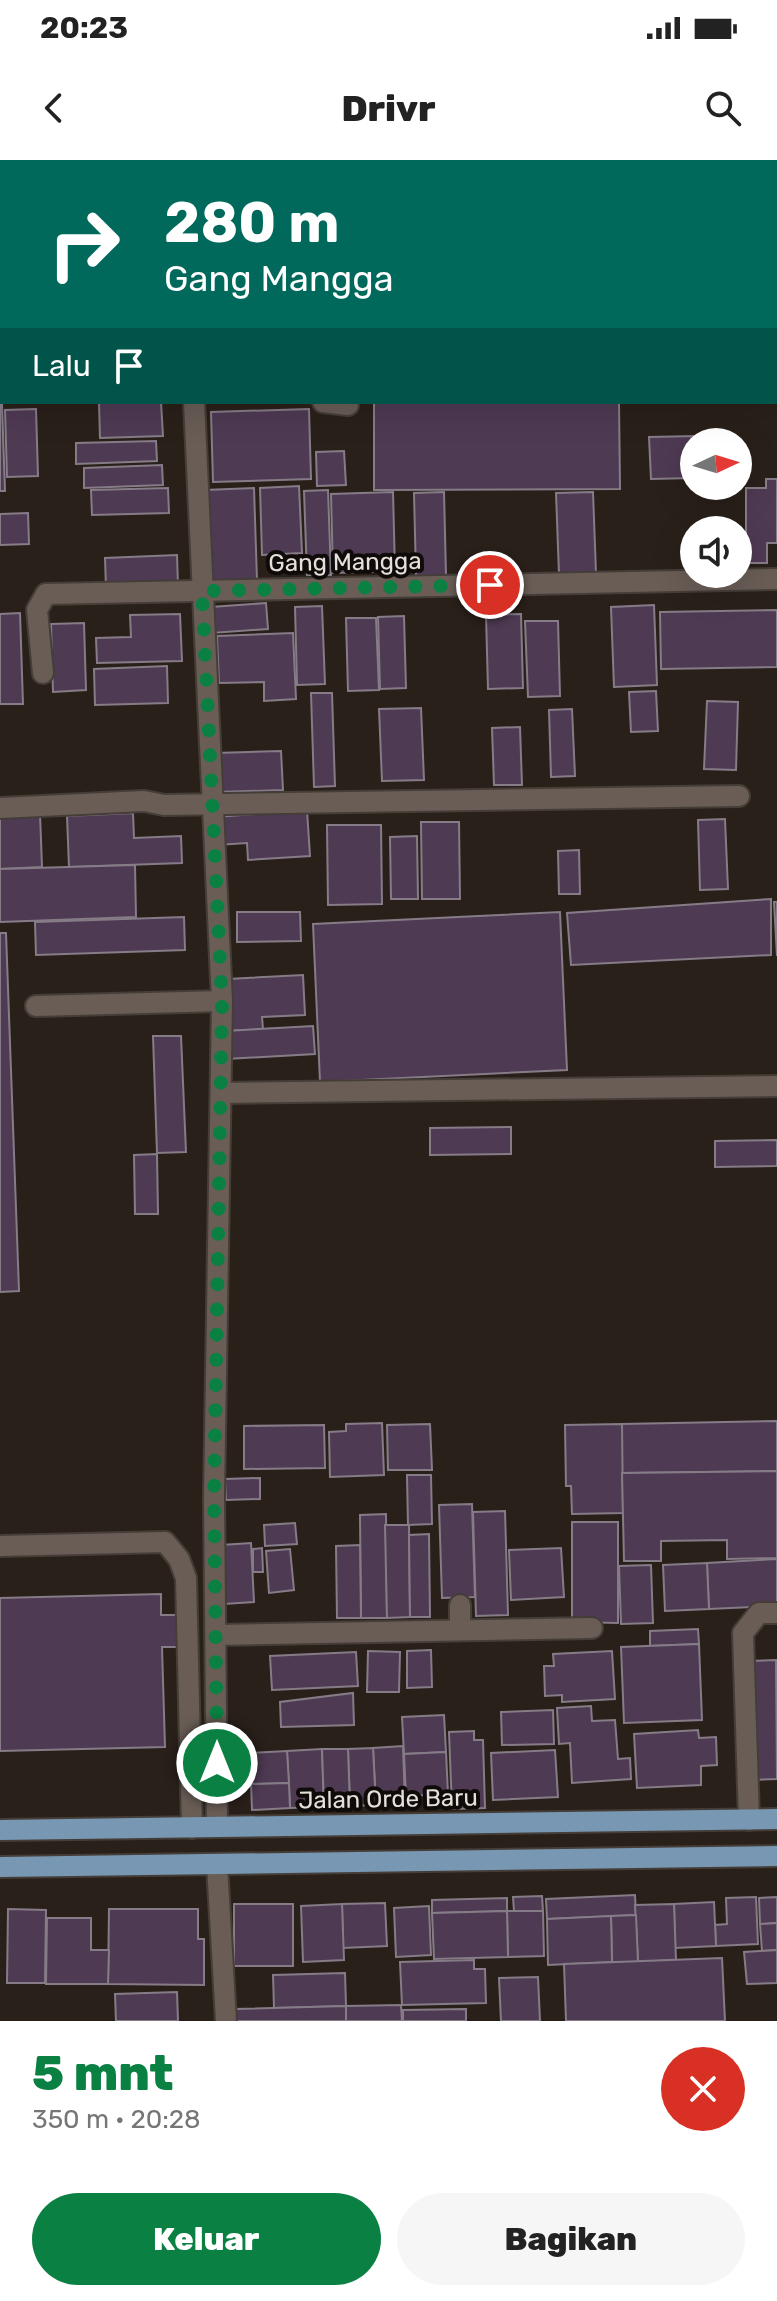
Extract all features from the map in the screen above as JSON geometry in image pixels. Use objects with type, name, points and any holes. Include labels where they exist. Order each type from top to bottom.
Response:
[{"type":"main road","name":"Jalan Orde Baru","points":[[0,1830],[777,1819]]},
{"type":"main road","points":[[0,1867],[777,1856]]},
{"type":"street","points":[[194,404],[222,1001],[214,1497],[217,1827]]},
{"type":"street","points":[[340,404],[348,405]]},
{"type":"street","name":"Gang Mangga","points":[[43,673],[37,610],[46,594],[777,579]]},
{"type":"street","points":[[0,808],[144,801],[164,805],[739,796]]},
{"type":"street","points":[[36,1006],[222,1001]]},
{"type":"street","points":[[222,1093],[777,1086]]},
{"type":"street","points":[[0,1546],[165,1542],[179,1559],[186,1578],[192,1828]]},
{"type":"street","points":[[460,1605],[460,1629]]},
{"type":"street","points":[[749,1820],[743,1633],[759,1613],[777,1613]]},
{"type":"street","points":[[217,1635],[592,1628]]},
{"type":"street","points":[[217,1864],[226,2021]]},
{"type":"building","points":[[99,404],[161,404],[163,436],[100,438]]},
{"type":"building","points":[[374,404],[619,404],[620,489],[374,490]]},
{"type":"building","points":[[2,405],[5,491],[0,491]]},
{"type":"building","points":[[36,409],[38,476],[7,477],[5,410]]},
{"type":"building","points":[[309,409],[311,479],[213,482],[211,412]]},
{"type":"building","points":[[680,436],[680,478],[651,479],[649,437]]},
{"type":"building","points":[[156,441],[157,461],[76,464],[76,443]]},
{"type":"building","points":[[344,451],[346,485],[317,486],[316,452]]},
{"type":"building","points":[[162,465],[163,485],[84,488],[84,468]]},
{"type":"building","points":[[766,479],[777,479],[777,543],[767,543],[767,563],[752,563],[752,516],[746,516],[746,500],[752,500],[752,488],[766,488]]},
{"type":"building","points":[[299,486],[302,553],[262,555],[260,488]]},
{"type":"building","points":[[168,488],[169,513],[92,515],[91,490]]},
{"type":"building","points":[[254,488],[257,580],[208,582],[205,490]]},
{"type":"building","points":[[328,490],[331,575],[307,575],[304,491]]},
{"type":"building","points":[[393,492],[395,571],[333,573],[331,494]]},
{"type":"building","points":[[444,492],[446,575],[416,576],[414,493]]},
{"type":"building","points":[[593,492],[596,573],[559,574],[556,493]]},
{"type":"building","points":[[28,513],[29,544],[0,545],[0,514]]},
{"type":"building","points":[[177,555],[178,586],[106,588],[105,558]]},
{"type":"building","points":[[266,603],[268,629],[212,633],[211,607]]},
{"type":"building","points":[[654,605],[657,685],[614,687],[611,607]]},
{"type":"building","points":[[322,606],[325,684],[297,685],[295,607]]},
{"type":"building","points":[[777,610],[777,667],[661,669],[660,612]]},
{"type":"building","points":[[20,613],[23,704],[0,704],[0,614]]},
{"type":"building","points":[[180,614],[182,661],[97,663],[96,638],[131,637],[130,615]]},
{"type":"building","points":[[521,614],[523,688],[488,689],[486,615]]},
{"type":"building","points":[[404,616],[406,688],[380,689],[378,617]]},
{"type":"building","points":[[346,618],[376,618],[379,690],[348,691]]},
{"type":"building","points":[[525,621],[558,621],[560,696],[528,697]]},
{"type":"building","points":[[84,623],[86,690],[53,692],[51,624]]},
{"type":"building","points":[[293,633],[296,699],[264,701],[264,682],[219,683],[217,636]]},
{"type":"building","points":[[167,666],[168,703],[95,705],[94,669]]},
{"type":"building","points":[[656,691],[658,731],[631,732],[629,692]]},
{"type":"building","points":[[311,693],[332,693],[335,786],[314,787]]},
{"type":"building","points":[[707,701],[738,702],[736,770],[704,769]]},
{"type":"building","points":[[421,708],[424,780],[382,781],[379,709]]},
{"type":"building","points":[[572,709],[575,776],[551,777],[549,710]]},
{"type":"building","points":[[520,727],[522,785],[494,785],[492,728]]},
{"type":"building","points":[[281,751],[283,790],[218,792],[216,753]]},
{"type":"building","points":[[307,810],[310,856],[248,860],[247,843],[217,845],[215,817]]},
{"type":"building","points":[[133,813],[134,838],[181,836],[182,863],[69,867],[67,816]]},
{"type":"building","points":[[40,814],[42,867],[0,869],[0,815]]},
{"type":"building","points":[[725,819],[728,889],[700,890],[698,820]]},
{"type":"building","points":[[421,822],[459,822],[460,899],[422,899]]},
{"type":"building","points":[[327,825],[381,825],[382,904],[328,905]]},
{"type":"building","points":[[417,836],[418,899],[391,899],[390,837]]},
{"type":"building","points":[[579,850],[580,894],[559,894],[558,851]]},
{"type":"building","points":[[135,865],[136,917],[0,922],[0,869]]},
{"type":"building","points":[[771,899],[771,955],[571,965],[567,913]]},
{"type":"building","points":[[774,902],[777,902],[777,956]]},
{"type":"building","points":[[237,912],[300,912],[301,941],[237,942]]},
{"type":"building","points":[[560,912],[567,1070],[320,1082],[313,924]]},
{"type":"building","points":[[184,917],[185,950],[36,955],[35,922]]},
{"type":"building","points":[[0,933],[6,933],[19,1291],[0,1292]]},
{"type":"building","points":[[303,975],[305,1015],[262,1017],[263,1029],[231,1031],[228,979]]},
{"type":"building","points":[[313,1026],[315,1054],[227,1059],[225,1031]]},
{"type":"building","points":[[153,1036],[181,1036],[186,1152],[157,1153]]},
{"type":"building","points":[[511,1127],[511,1154],[430,1155],[430,1128]]},
{"type":"building","points":[[777,1140],[777,1166],[715,1167],[715,1141]]},
{"type":"building","points":[[157,1154],[158,1214],[135,1214],[134,1155]]},
{"type":"building","points":[[777,1421],[777,1471],[622,1473],[622,1424]]},
{"type":"building","points":[[382,1423],[384,1475],[330,1477],[329,1432],[346,1431],[346,1424]]},
{"type":"building","points":[[430,1424],[432,1470],[388,1470],[387,1425]]},
{"type":"building","points":[[622,1424],[623,1513],[572,1514],[571,1486],[566,1486],[565,1425]]},
{"type":"building","points":[[324,1425],[325,1468],[244,1469],[244,1426]]},
{"type":"building","points":[[777,1471],[777,1558],[727,1559],[727,1540],[661,1541],[661,1561],[624,1561],[622,1473]]},
{"type":"building","points":[[407,1475],[431,1475],[432,1524],[408,1525]]},
{"type":"building","points":[[260,1478],[260,1499],[226,1500],[225,1479]]},
{"type":"building","points":[[472,1504],[475,1597],[442,1598],[439,1505]]},
{"type":"building","points":[[505,1511],[508,1615],[476,1616],[473,1512]]},
{"type":"building","points":[[386,1514],[387,1618],[361,1618],[360,1515]]},
{"type":"building","points":[[572,1522],[618,1522],[618,1623],[572,1622]]},
{"type":"building","points":[[295,1523],[297,1544],[265,1546],[264,1525]]},
{"type":"building","points":[[385,1525],[409,1525],[410,1617],[387,1618]]},
{"type":"building","points":[[429,1534],[430,1617],[410,1617],[409,1535]]},
{"type":"building","points":[[251,1543],[254,1602],[224,1604],[221,1545]]},
{"type":"building","points":[[360,1545],[361,1618],[337,1618],[336,1546]]},
{"type":"building","points":[[262,1548],[263,1572],[253,1572],[253,1549]]},
{"type":"building","points":[[561,1548],[564,1597],[511,1600],[509,1550]]},
{"type":"building","points":[[290,1549],[294,1590],[269,1593],[266,1551]]},
{"type":"building","points":[[777,1559],[777,1606],[709,1609],[707,1563]]},
{"type":"building","points":[[707,1563],[709,1609],[665,1611],[663,1565]]},
{"type":"building","points":[[651,1565],[653,1623],[621,1624],[619,1566]]},
{"type":"building","points":[[161,1594],[161,1615],[178,1615],[179,1647],[162,1647],[165,1747],[0,1751],[0,1598]]},
{"type":"building","points":[[698,1629],[699,1644],[650,1646],[650,1631]]},
{"type":"building","points":[[699,1644],[702,1720],[624,1723],[621,1647]]},
{"type":"building","points":[[431,1650],[432,1687],[407,1688],[407,1651]]},
{"type":"building","points":[[368,1651],[400,1652],[399,1692],[367,1692]]},
{"type":"building","points":[[612,1651],[615,1699],[562,1702],[562,1695],[545,1696],[544,1666],[554,1666],[553,1654]]},
{"type":"building","points":[[356,1652],[358,1686],[272,1690],[270,1656]]},
{"type":"building","points":[[776,1660],[777,1779],[752,1780],[749,1661]]},
{"type":"building","points":[[353,1693],[354,1725],[281,1727],[280,1702]]},
{"type":"building","points":[[591,1706],[592,1721],[615,1720],[618,1759],[630,1758],[631,1779],[572,1783],[570,1743],[559,1744],[557,1708]]},
{"type":"building","points":[[553,1710],[554,1744],[502,1745],[501,1712]]},
{"type":"building","points":[[444,1715],[446,1752],[404,1754],[402,1717]]},
{"type":"building","points":[[698,1730],[699,1738],[716,1737],[717,1765],[701,1766],[701,1785],[637,1788],[634,1734]]},
{"type":"building","points":[[474,1731],[474,1740],[483,1740],[485,1808],[452,1809],[449,1732]]},
{"type":"building","points":[[403,1746],[405,1804],[376,1805],[373,1748]]},
{"type":"building","points":[[373,1748],[376,1805],[350,1806],[348,1749]]},
{"type":"building","points":[[322,1749],[324,1807],[290,1808],[287,1751]]},
{"type":"building","points":[[322,1749],[348,1749],[350,1806],[324,1807]]},
{"type":"building","points":[[555,1750],[558,1797],[493,1800],[491,1753]]},
{"type":"building","points":[[287,1751],[289,1783],[251,1784],[249,1753]]},
{"type":"building","points":[[446,1752],[448,1794],[406,1796],[404,1754]]},
{"type":"building","points":[[289,1783],[290,1808],[252,1810],[251,1784]]},
{"type":"building","points":[[635,1895],[636,1915],[547,1919],[546,1899]]},
{"type":"building","points":[[542,1896],[543,1911],[514,1911],[513,1897]]},
{"type":"building","points":[[756,1897],[758,1944],[716,1946],[715,1925],[727,1924],[726,1898]]},
{"type":"building","points":[[777,1897],[777,1923],[760,1924],[759,1898]]},
{"type":"building","points":[[507,1898],[507,1911],[432,1913],[432,1900]]},
{"type":"building","points":[[714,1902],[716,1946],[675,1948],[674,1904]]},
{"type":"building","points":[[385,1903],[387,1946],[343,1948],[342,1904]]},
{"type":"building","points":[[234,1904],[293,1904],[293,1966],[234,1966]]},
{"type":"building","points":[[342,1904],[344,1960],[303,1962],[301,1906]]},
{"type":"building","points":[[674,1904],[676,1960],[638,1962],[635,1905]]},
{"type":"building","points":[[429,1906],[431,1955],[396,1957],[394,1908]]},
{"type":"building","points":[[8,1909],[46,1910],[45,1983],[7,1983]]},
{"type":"building","points":[[109,1909],[198,1909],[198,1939],[204,1939],[204,1985],[108,1984]]},
{"type":"building","points":[[507,1911],[543,1911],[544,1956],[508,1957]]},
{"type":"building","points":[[507,1911],[508,1957],[434,1959],[432,1913]]},
{"type":"building","points":[[636,1915],[638,1962],[612,1962],[611,1916]]},
{"type":"building","points":[[611,1916],[612,1962],[548,1965],[547,1919]]},
{"type":"building","points":[[47,1918],[91,1918],[91,1950],[109,1950],[108,1984],[46,1984]]},
{"type":"building","points":[[777,1923],[777,1950],[762,1951],[760,1924]]},
{"type":"building","points":[[777,1950],[777,1983],[747,1984],[744,1952]]},
{"type":"building","points":[[722,1958],[725,2021],[566,2021],[564,1964]]},
{"type":"building","points":[[474,1960],[474,1969],[485,1969],[486,2003],[402,2005],[400,1962]]},
{"type":"building","points":[[345,1973],[346,2006],[274,2008],[273,1975]]},
{"type":"building","points":[[538,1977],[540,2021],[501,2021],[499,1978]]},
{"type":"building","points":[[177,1992],[178,2021],[116,2021],[115,1994]]},
{"type":"building","points":[[401,2005],[402,2021],[346,2021],[346,2006]]},
{"type":"building","points":[[346,2006],[346,2021],[235,2021],[235,2009]]},
{"type":"building","points":[[466,2009],[466,2021],[403,2021],[403,2010]]},
{"type":"route","points":[[217,1763],[214,1497],[222,1001],[202,591],[490,585]]}]
